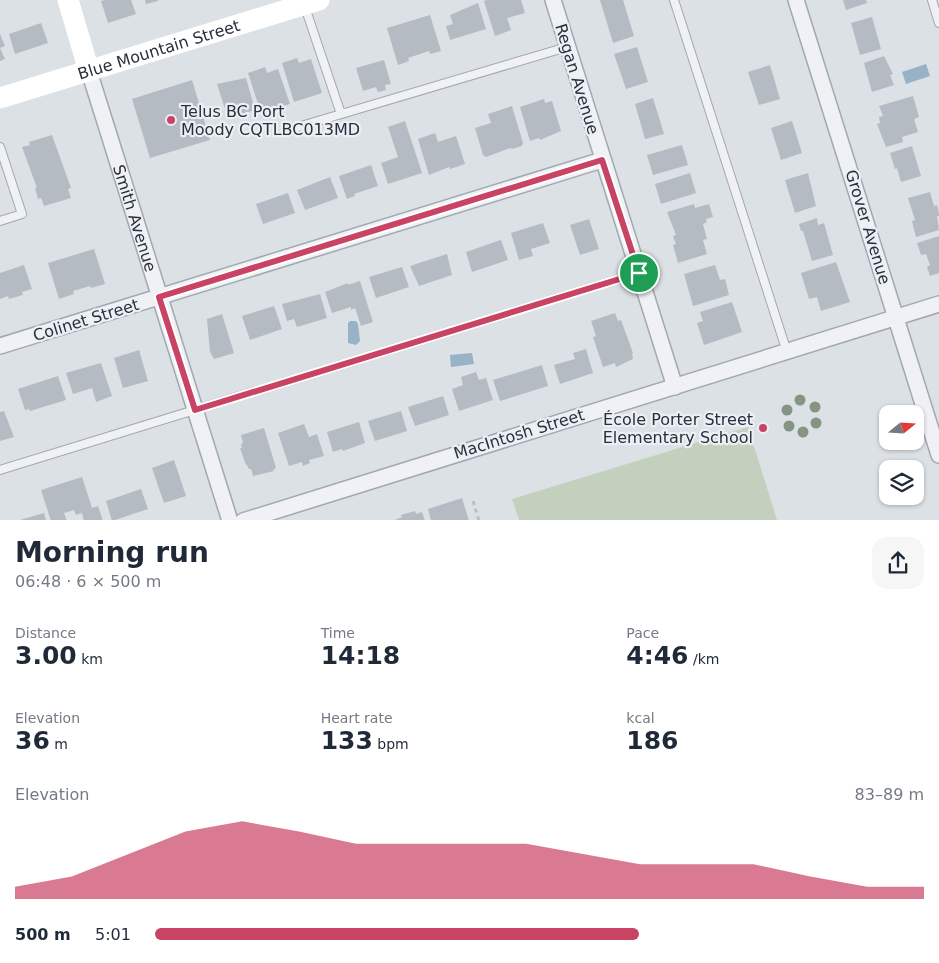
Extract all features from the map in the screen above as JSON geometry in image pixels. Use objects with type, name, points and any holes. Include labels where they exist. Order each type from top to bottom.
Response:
[{"type":"main road","name":"Smith Avenue","points":[[68,0],[90,71]]},
{"type":"main road","name":"Blue Mountain Street","points":[[0,98],[312,2]]},
{"type":"street","name":"Regan Avenue","points":[[553,0],[675,387]]},
{"type":"street","name":"Grover Avenue","points":[[796,0],[939,455]]},
{"type":"street","name":"Smith Avenue","points":[[90,71],[230,520]]},
{"type":"street","name":"Colinet Street","points":[[0,346],[602,160]]},
{"type":"street","name":"MacIntosh Street","points":[[243,520],[939,304]]},
{"type":"lane","points":[[674,0],[787,352]]},
{"type":"lane","points":[[932,0],[939,24]]},
{"type":"lane","points":[[312,2],[340,114]]},
{"type":"lane","points":[[291,129],[567,47]]},
{"type":"lane","points":[[0,147],[22,214],[0,221]]},
{"type":"lane","points":[[0,470],[639,273]]},
{"type":"path","points":[[473,501],[479,520]]},
{"type":"green space","points":[[748,427],[777,520],[519,520],[512,499]]},
{"type":"water","points":[[926,64],[930,76],[906,84],[902,72]]},
{"type":"water","points":[[356,321],[358,324],[360,341],[356,345],[348,343],[348,323]]},
{"type":"water","points":[[472,353],[474,364],[451,367],[450,355]]},
{"type":"building","points":[[131,0],[136,14],[108,23],[101,1]]},
{"type":"building","points":[[145,0],[158,0],[158,1],[146,4]]},
{"type":"building","points":[[521,0],[525,13],[507,18],[511,30],[495,36],[484,1]]},
{"type":"building","points":[[600,0],[623,0],[634,36],[613,43]]},
{"type":"building","points":[[843,0],[866,0],[867,3],[846,10]]},
{"type":"building","points":[[478,3],[486,29],[450,40],[446,26],[453,24],[450,15]]},
{"type":"building","points":[[430,15],[441,51],[430,54],[429,51],[408,58],[409,61],[398,65],[387,28]]},
{"type":"building","points":[[872,17],[881,49],[860,55],[851,23]]},
{"type":"building","points":[[41,23],[48,43],[15,54],[9,34]]},
{"type":"building","points":[[0,34],[5,46],[0,48]]},
{"type":"building","points":[[637,47],[648,82],[626,89],[614,54]]},
{"type":"building","points":[[0,48],[5,59],[0,61]]},
{"type":"building","points":[[884,56],[893,74],[890,75],[894,85],[872,92],[864,63]]},
{"type":"building","points":[[297,58],[299,63],[311,59],[322,93],[294,102],[282,63]]},
{"type":"building","points":[[384,60],[391,84],[385,85],[386,90],[378,92],[376,87],[363,91],[356,68]]},
{"type":"building","points":[[770,65],[780,99],[759,105],[748,72]]},
{"type":"building","points":[[265,67],[267,73],[278,69],[290,104],[261,113],[248,73]]},
{"type":"building","points":[[246,78],[255,110],[228,118],[217,84]]},
{"type":"building","name":"Telus BC Port Moody CQTLBC013MD","points":[[192,80],[210,140],[150,158],[132,99]]},
{"type":"building","points":[[913,96],[919,117],[914,119],[918,132],[902,137],[903,142],[886,147],[877,124],[880,123],[879,117],[883,116],[879,106]]},
{"type":"building","points":[[653,98],[664,134],[645,139],[635,104]]},
{"type":"building","points":[[544,99],[545,103],[552,101],[561,131],[540,140],[539,138],[530,141],[520,107]]},
{"type":"building","points":[[512,106],[523,143],[522,146],[510,148],[486,157],[483,155],[475,128],[491,123],[488,114]]},
{"type":"building","points":[[405,121],[422,173],[388,184],[381,163],[398,157],[388,127]]},
{"type":"building","points":[[792,121],[802,153],[781,160],[771,128]]},
{"type":"building","points":[[435,133],[438,142],[456,136],[465,164],[450,169],[449,167],[429,175],[418,139]]},
{"type":"building","points":[[52,135],[71,188],[68,189],[71,198],[44,206],[41,198],[38,199],[35,188],[37,188],[22,147],[30,145],[29,142]]},
{"type":"building","points":[[682,145],[688,165],[653,175],[647,155]]},
{"type":"building","points":[[912,146],[921,176],[901,182],[890,153]]},
{"type":"building","points":[[371,165],[378,186],[354,194],[355,196],[347,199],[339,176]]},
{"type":"building","points":[[690,173],[696,193],[661,204],[655,184]]},
{"type":"building","points":[[808,173],[816,206],[795,213],[785,180]]},
{"type":"building","points":[[330,177],[338,198],[305,210],[297,190]]},
{"type":"building","points":[[930,192],[934,206],[937,205],[939,213],[939,216],[937,216],[939,230],[916,237],[912,221],[915,220],[908,198]]},
{"type":"building","points":[[288,193],[295,213],[263,224],[256,204]]},
{"type":"building","points":[[694,204],[695,208],[709,204],[713,217],[706,219],[707,222],[703,224],[707,239],[703,240],[707,254],[678,263],[673,245],[676,244],[673,236],[676,235],[667,212]]},
{"type":"building","points":[[817,218],[818,225],[824,223],[833,255],[812,261],[799,224]]},
{"type":"building","points":[[589,219],[599,249],[580,255],[570,225]]},
{"type":"building","points":[[543,223],[550,243],[531,249],[533,256],[519,260],[511,233]]},
{"type":"building","points":[[939,236],[939,273],[930,276],[927,267],[930,265],[926,254],[921,255],[917,243]]},
{"type":"building","points":[[501,240],[508,260],[472,272],[466,252]]},
{"type":"building","points":[[94,249],[105,284],[73,291],[74,294],[59,299],[48,263]]},
{"type":"building","points":[[447,254],[452,275],[419,286],[410,266]]},
{"type":"building","points":[[836,262],[850,302],[821,311],[817,297],[809,299],[801,273]]},
{"type":"building","points":[[24,265],[32,289],[22,292],[23,295],[9,299],[8,296],[0,299],[0,273]]},
{"type":"building","points":[[715,265],[720,280],[725,279],[729,295],[693,306],[684,274]]},
{"type":"building","points":[[402,267],[409,287],[376,298],[369,277]]},
{"type":"building","points":[[360,281],[373,322],[361,326],[355,308],[351,310],[351,307],[332,313],[325,292],[348,283],[348,285]]},
{"type":"building","points":[[320,294],[327,318],[297,327],[294,319],[287,321],[282,304]]},
{"type":"building","points":[[732,302],[742,332],[704,345],[697,323],[703,321],[700,312]]},
{"type":"building","points":[[274,306],[282,329],[250,340],[242,316]]},
{"type":"building","points":[[615,313],[618,321],[621,320],[633,353],[633,359],[616,367],[615,363],[603,367],[593,337],[596,336],[591,321]]},
{"type":"building","points":[[222,314],[234,353],[214,359],[210,352],[207,319]]},
{"type":"building","points":[[586,349],[593,373],[560,384],[554,365],[575,359],[573,353]]},
{"type":"building","points":[[139,350],[148,381],[123,388],[114,358]]},
{"type":"building","points":[[101,363],[112,396],[96,402],[92,388],[73,394],[66,373]]},
{"type":"building","points":[[542,365],[548,386],[500,401],[493,380]]},
{"type":"building","points":[[476,372],[479,380],[486,378],[493,400],[459,411],[452,389],[463,385],[461,377]]},
{"type":"building","points":[[58,376],[66,400],[30,411],[29,409],[25,410],[18,389]]},
{"type":"building","points":[[443,396],[449,415],[415,426],[408,407]]},
{"type":"building","points":[[4,411],[14,437],[0,441],[0,412]]},
{"type":"building","points":[[401,411],[407,431],[375,441],[368,421]]},
{"type":"building","points":[[359,422],[365,443],[343,451],[342,449],[333,452],[327,432]]},
{"type":"building","points":[[304,424],[309,437],[317,434],[324,456],[309,460],[310,463],[303,466],[302,462],[289,466],[278,433]]},
{"type":"building","points":[[264,428],[276,468],[274,471],[253,476],[251,469],[246,465],[240,448],[242,448],[241,444],[243,443],[241,435]]},
{"type":"building","points":[[174,460],[186,496],[164,503],[152,468]]},
{"type":"building","points":[[82,477],[92,508],[98,506],[103,520],[84,520],[82,513],[76,515],[74,510],[64,513],[67,520],[51,520],[41,490]]},
{"type":"building","points":[[141,489],[148,509],[112,520],[106,501]]},
{"type":"building","points":[[462,498],[469,520],[431,520],[428,509]]},
{"type":"building","points":[[415,511],[416,514],[422,512],[425,520],[394,520],[402,517],[401,515]]},
{"type":"building","points":[[44,513],[46,520],[20,520]]},
{"type":"place","name":"Telus BC Port Moody CQTLBC013MD","points":[[171,120]]},
{"type":"place","name":"École Porter Street Elementary School","points":[[763,428]]},
{"type":"route","points":[[602,160],[639,273],[195,410],[159,297],[602,160]]}]
